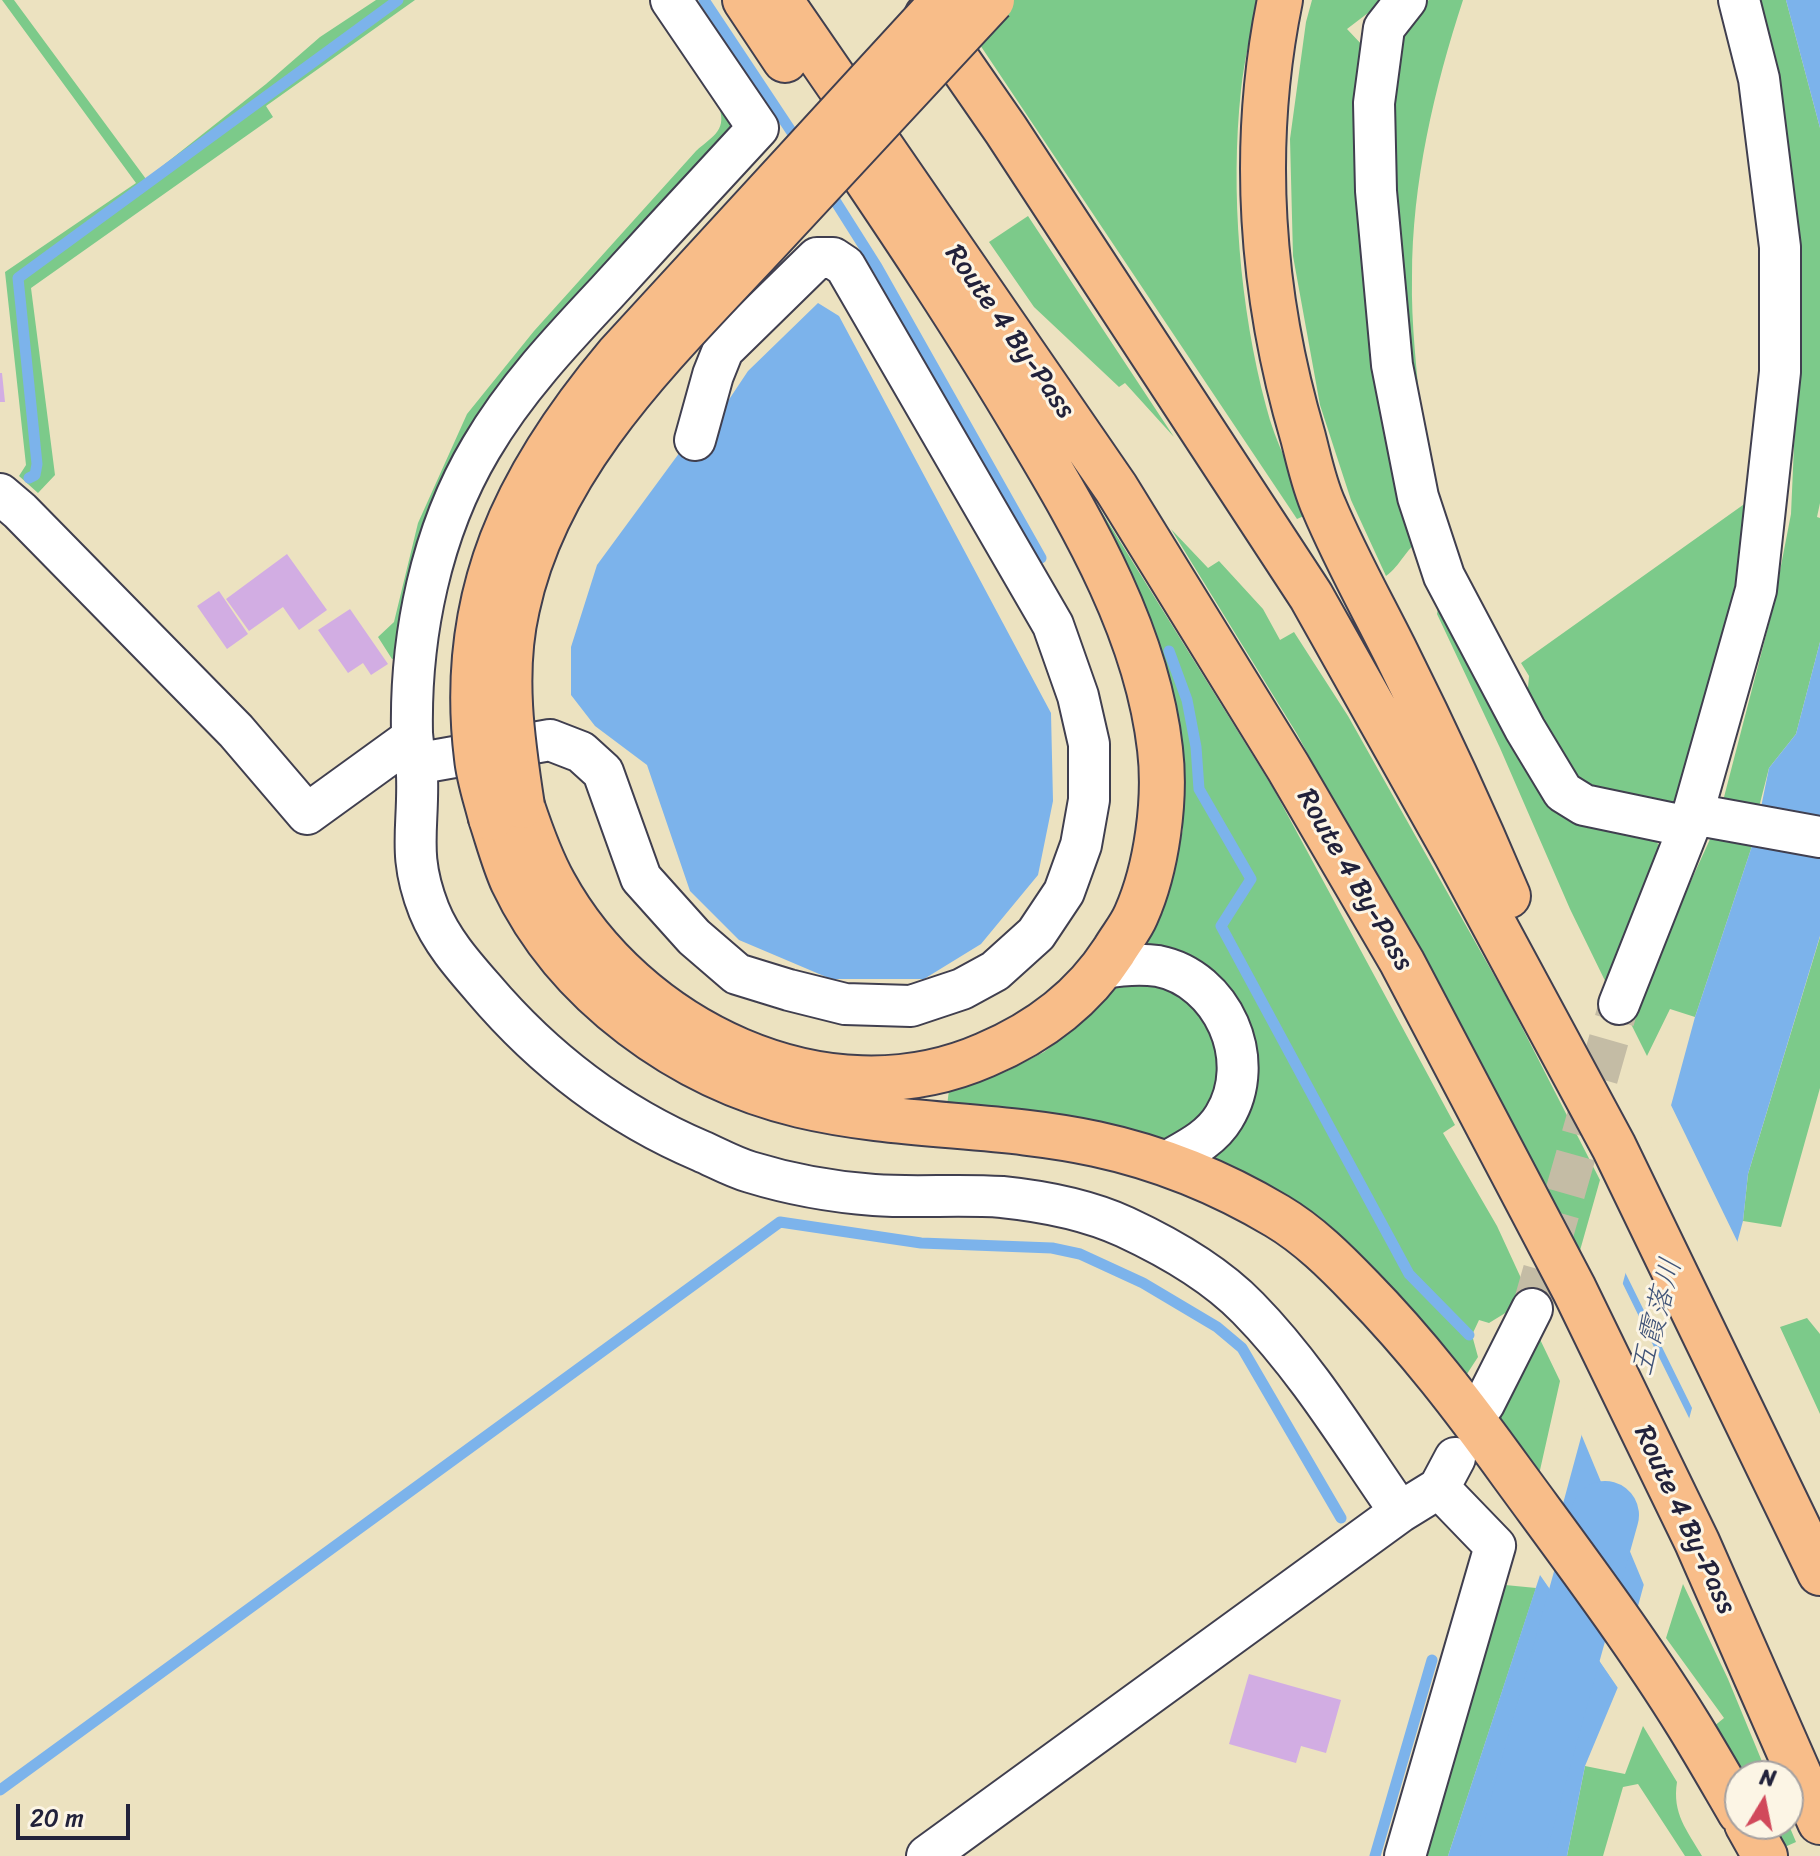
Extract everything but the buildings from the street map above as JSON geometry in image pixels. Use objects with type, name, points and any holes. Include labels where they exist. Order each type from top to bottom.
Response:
[{"type":"highway","points":[[745,0],[919,257],[986,362],[1096,551],[1129,629],[1150,694],[1160,750],[1161,810],[1150,869],[1136,916],[1103,968],[1070,1003],[1022,1039],[958,1067],[904,1077],[847,1079],[805,1073],[760,1059],[714,1039],[663,1007],[617,968],[586,933],[477,761],[472,705],[474,647],[484,593],[498,548],[524,489],[585,394],[618,355],[944,0]]},
{"type":"highway","name":"Route 4 By-Pass","points":[[780,0],[1116,488],[1288,767],[1402,962],[1574,1289],[1697,1542],[1820,1822]]},
{"type":"highway","points":[[916,0],[1006,130],[1311,596],[1464,868],[1614,1147],[1820,1573]]},
{"type":"highway","points":[[992,0],[656,362],[579,462],[552,511],[529,564],[516,609],[509,674],[511,736],[507,812],[514,882],[545,935],[586,986],[630,1024],[681,1058],[735,1085],[801,1105],[938,1126],[1093,1143],[1166,1162],[1227,1188],[1282,1219],[1335,1260],[1431,1366],[1590,1578],[1688,1723],[1724,1785]]},
{"type":"highway","points":[[1280,0],[1271,44],[1263,119],[1262,208],[1269,284],[1285,378],[1323,505],[1458,779],[1614,1147]]},
{"type":"street","points":[[671,0],[758,128],[535,370],[481,447],[454,498],[422,610],[413,692],[413,847],[417,876],[431,916],[452,951],[498,1006],[576,1079],[624,1114],[684,1144],[748,1172],[817,1188],[875,1195],[1003,1197],[1062,1208],[1121,1225],[1188,1261],[1245,1305],[1295,1362],[1400,1512]]},
{"type":"street","points":[[1406,0],[1384,28],[1374,103],[1376,191],[1392,365],[1418,497],[1444,576],[1525,729],[1563,792],[1584,805],[1691,821],[1732,821],[1820,837]]},
{"type":"street","points":[[1619,1004],[1691,821],[1756,590],[1780,372],[1780,247],[1759,79],[1739,0]]},
{"type":"street","points":[[0,494],[236,731],[307,814],[414,751],[550,740],[581,752],[603,772],[641,878],[694,937],[737,974],[845,1004],[911,1006],[962,989],[995,971],[1036,934],[1064,892],[1081,845],[1089,800],[1089,744],[1078,696],[1053,625],[845,266],[833,258],[817,258],[723,350],[695,440]]},
{"type":"street","points":[[1103,968],[1131,964],[1160,967],[1189,978],[1210,995],[1225,1018],[1237,1047],[1238,1072],[1224,1117],[1211,1133],[1166,1162]]},
{"type":"street","points":[[1484,1404],[1532,1309]]},
{"type":"street","points":[[927,1856],[1400,1512],[1447,1473],[1495,1546],[1405,1856]]},
{"type":"green space","points":[[2,0],[14,0],[146,179],[320,37],[376,0],[415,0],[266,106],[273,117],[31,288],[55,475],[38,493],[19,476],[26,465],[5,272],[136,183]]},
{"type":"green space","points":[[950,0],[1257,0],[1242,79],[1238,129],[1237,209],[1244,290],[1257,368],[1270,420],[1311,513],[1297,519]]},
{"type":"green space","points":[[1312,0],[1385,0],[1347,29],[1364,47],[1418,542],[1386,576],[1351,500],[1320,405],[1293,256],[1290,139],[1306,22]]},
{"type":"green space","points":[[1429,0],[1463,0],[1434,102],[1420,172],[1413,242],[1412,295],[1421,418],[1414,420],[1388,196],[1394,45],[1418,8]]},
{"type":"green space","points":[[1755,0],[1786,0],[1820,128],[1820,503],[1817,517],[1820,518],[1820,642],[1796,734],[1769,768],[1758,811],[1723,801],[1772,612],[1791,514],[1797,378]]},
{"type":"green space","points":[[718,104],[737,123],[545,346],[404,656],[392,659],[378,637],[394,622],[418,523],[467,414],[534,331],[696,151],[714,136],[721,120]]},
{"type":"green space","points":[[1028,216],[1174,437],[1125,383],[1119,387],[1034,307],[989,242]]},
{"type":"green space","points":[[1757,495],[1749,546],[1679,801],[1656,806],[1581,789],[1527,700],[1529,676],[1521,663]]},
{"type":"green space","points":[[1093,498],[1273,788],[1455,1125],[1443,1133],[1497,1226],[1526,1289],[1520,1304],[1489,1323],[1479,1320],[1472,1335],[1478,1357],[1463,1380],[1360,1254],[1304,1208],[1204,1159],[1253,1049],[1136,953],[1156,921],[1172,882],[1183,829],[1180,740],[1086,502]]},
{"type":"green space","points":[[1171,529],[1208,568],[1219,561],[1263,609],[1280,640],[1294,632],[1348,716],[1509,1002],[1600,1180],[1579,1254],[1297,734]]},
{"type":"green space","points":[[1439,601],[1543,786],[1650,832],[1660,847],[1610,991],[1437,614]]},
{"type":"green space","points":[[1711,837],[1755,837],[1695,1017],[1670,1009],[1647,1056],[1630,1022],[1639,995]]},
{"type":"green space","points":[[1820,937],[1820,1088],[1781,1227],[1743,1221],[1748,1174]]},
{"type":"green space","points":[[1137,981],[1182,994],[1204,1015],[1215,1036],[1224,1077],[1207,1114],[1159,1147],[946,1114],[949,1090],[1005,1072],[1044,1052],[1080,1024],[1118,984]]},
{"type":"green space","points":[[1807,1318],[1820,1334],[1820,1414],[1780,1327]]},
{"type":"green space","points":[[1536,1331],[1560,1381],[1538,1479],[1491,1416],[1521,1378]]},
{"type":"green space","points":[[1495,1584],[1536,1588],[1448,1856],[1414,1856]]},
{"type":"green space","points":[[1683,1584],[1728,1679],[1761,1760],[1728,1760],[1707,1732],[1724,1718],[1666,1638]]},
{"type":"green space","points":[[1643,1726],[1677,1782],[1679,1813],[1702,1856],[1685,1856],[1638,1784],[1623,1787],[1603,1856],[1567,1856],[1585,1766],[1625,1774]]},
{"type":"green space","points":[[1773,1840],[1795,1840],[1796,1842],[1778,1850]]},
{"type":"water","points":[[1786,0],[1820,0],[1820,128]]},
{"type":"water","points":[[818,303],[839,316],[1051,713],[1053,801],[1038,875],[981,944],[924,979],[831,979],[739,940],[690,891],[647,765],[595,726],[571,695],[571,647],[597,565],[691,437],[700,443],[748,371]]},
{"type":"water","points":[[1820,642],[1820,936],[1748,1174],[1743,1221],[1635,1617],[1561,1511],[1695,1017],[1755,837],[1769,768],[1796,734]]},
{"type":"water","points":[[1540,1575],[1618,1687],[1585,1766],[1567,1856],[1448,1856]]},
{"type":"pier","points":[[1669,1101],[1740,1247],[1695,1414],[1623,1268]]},
{"type":"pier","points":[[1620,1278],[1692,1424],[1646,1590],[1579,1429]]},
{"type":"pier","points":[[1538,1571],[1543,1572],[1592,1642],[1621,1685],[1620,1691]]},
{"type":"waterway","points":[[29,478],[35,475],[37,464],[18,278],[398,0]]},
{"type":"waterway","points":[[704,0],[799,143]]},
{"type":"waterway","points":[[829,191],[877,267],[1041,558]]},
{"type":"waterway","points":[[1169,651],[1187,700],[1196,747],[1199,789],[1251,879],[1221,926],[1409,1274],[1469,1335]]},
{"type":"waterway","points":[[0,1790],[780,1222],[921,1243],[1052,1248],[1080,1254],[1143,1283],[1217,1327],[1242,1348],[1341,1518]]},
{"type":"waterway","name":"五霞落川","points":[[1510,1856],[1605,1515]]},
{"type":"waterway","points":[[1375,1856],[1432,1660]]},
{"type":"tunnel","points":[[1532,1309],[1619,1004]]}]
